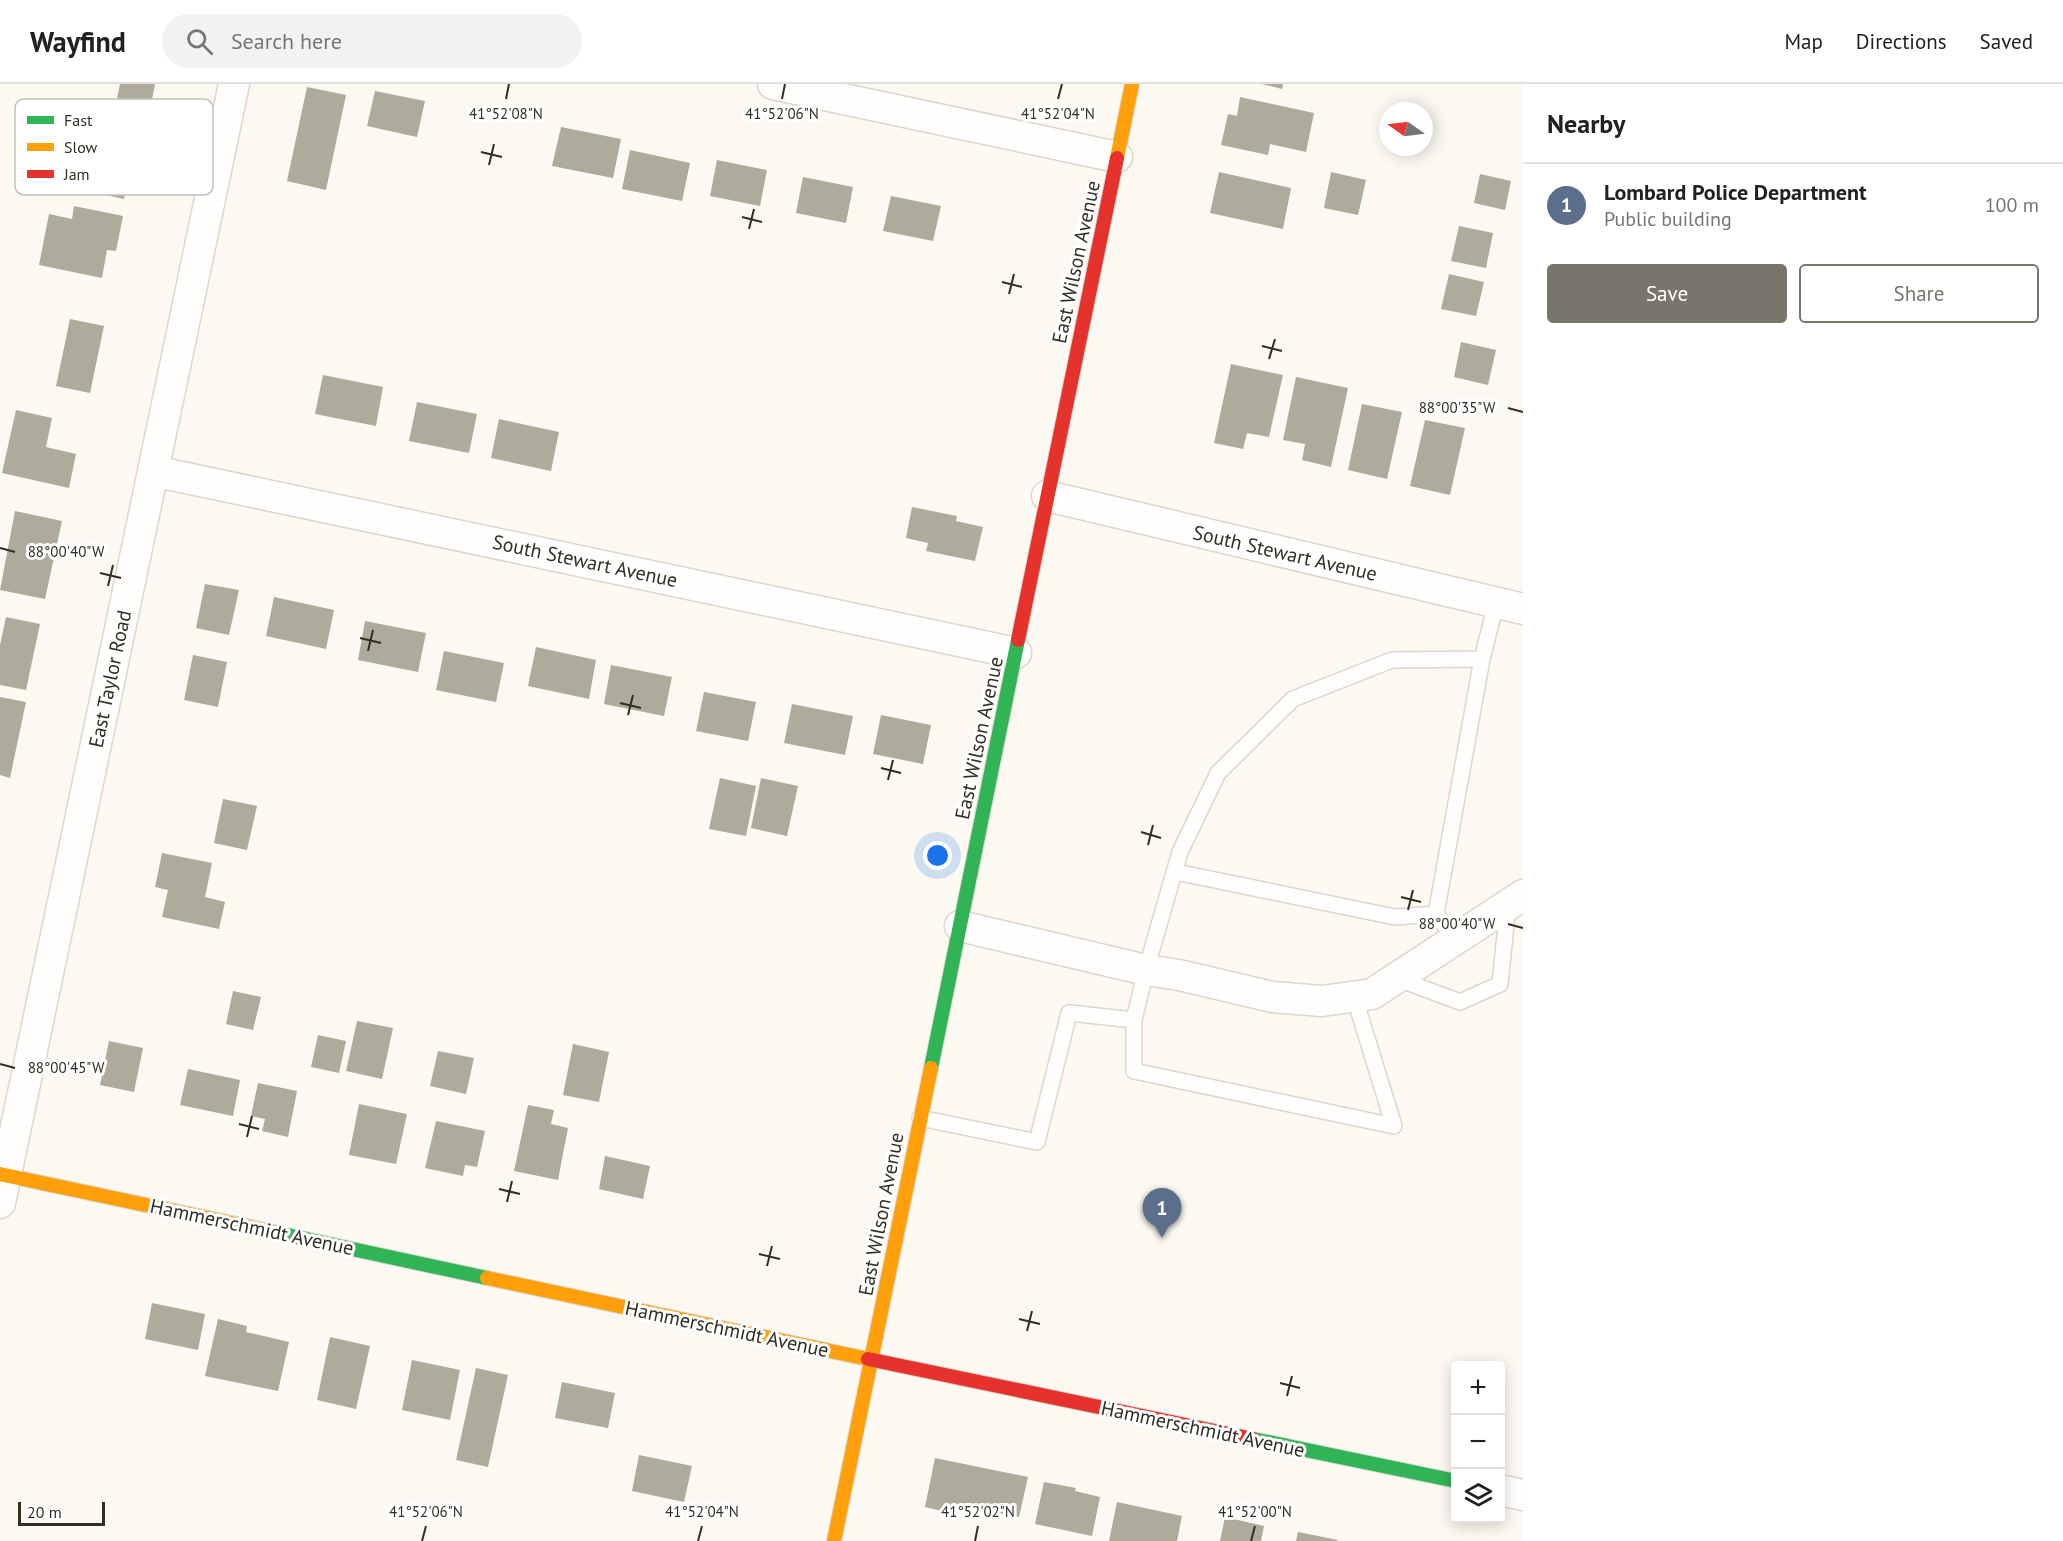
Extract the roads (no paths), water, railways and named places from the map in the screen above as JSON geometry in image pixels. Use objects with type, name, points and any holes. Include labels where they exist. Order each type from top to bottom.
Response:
[{"type":"street","name":"East Taylor Road","points":[[213,184],[234,84]]},
{"type":"street","points":[[773,84],[1117,157]]},
{"type":"street","name":"East Wilson Avenue","points":[[834,1541],[1132,84]]},
{"type":"street","name":"East Taylor Road","points":[[2,1184],[211,195]]},
{"type":"street","name":"South Stewart Avenue","points":[[153,471],[1016,653]]},
{"type":"street","name":"South Stewart Avenue","points":[[1047,496],[1510,606]]},
{"type":"street","points":[[960,926],[1272,997],[1322,1001],[1372,994],[1515,899]]},
{"type":"street","name":"Hammerschmidt Avenue","points":[[2,1184],[1451,1480]]},
{"type":"street","points":[[1505,1491],[1523,1495]]},
{"type":"lane","points":[[1455,939],[1436,914],[1482,659],[1510,606]]},
{"type":"lane","points":[[1354,996],[1394,1126],[1134,1071],[1134,1020],[1146,970],[1180,852],[1218,772],[1293,699],[1392,660],[1482,659]]},
{"type":"lane","points":[[1176,872],[1395,917],[1436,914]]},
{"type":"lane","points":[[1396,978],[1460,1002],[1500,984],[1515,899]]},
{"type":"lane","points":[[920,1118],[1036,1142],[1069,1013],[1134,1020]]},
{"type":"place","name":"Lombard Police Department","points":[[1162,1238]]}]
